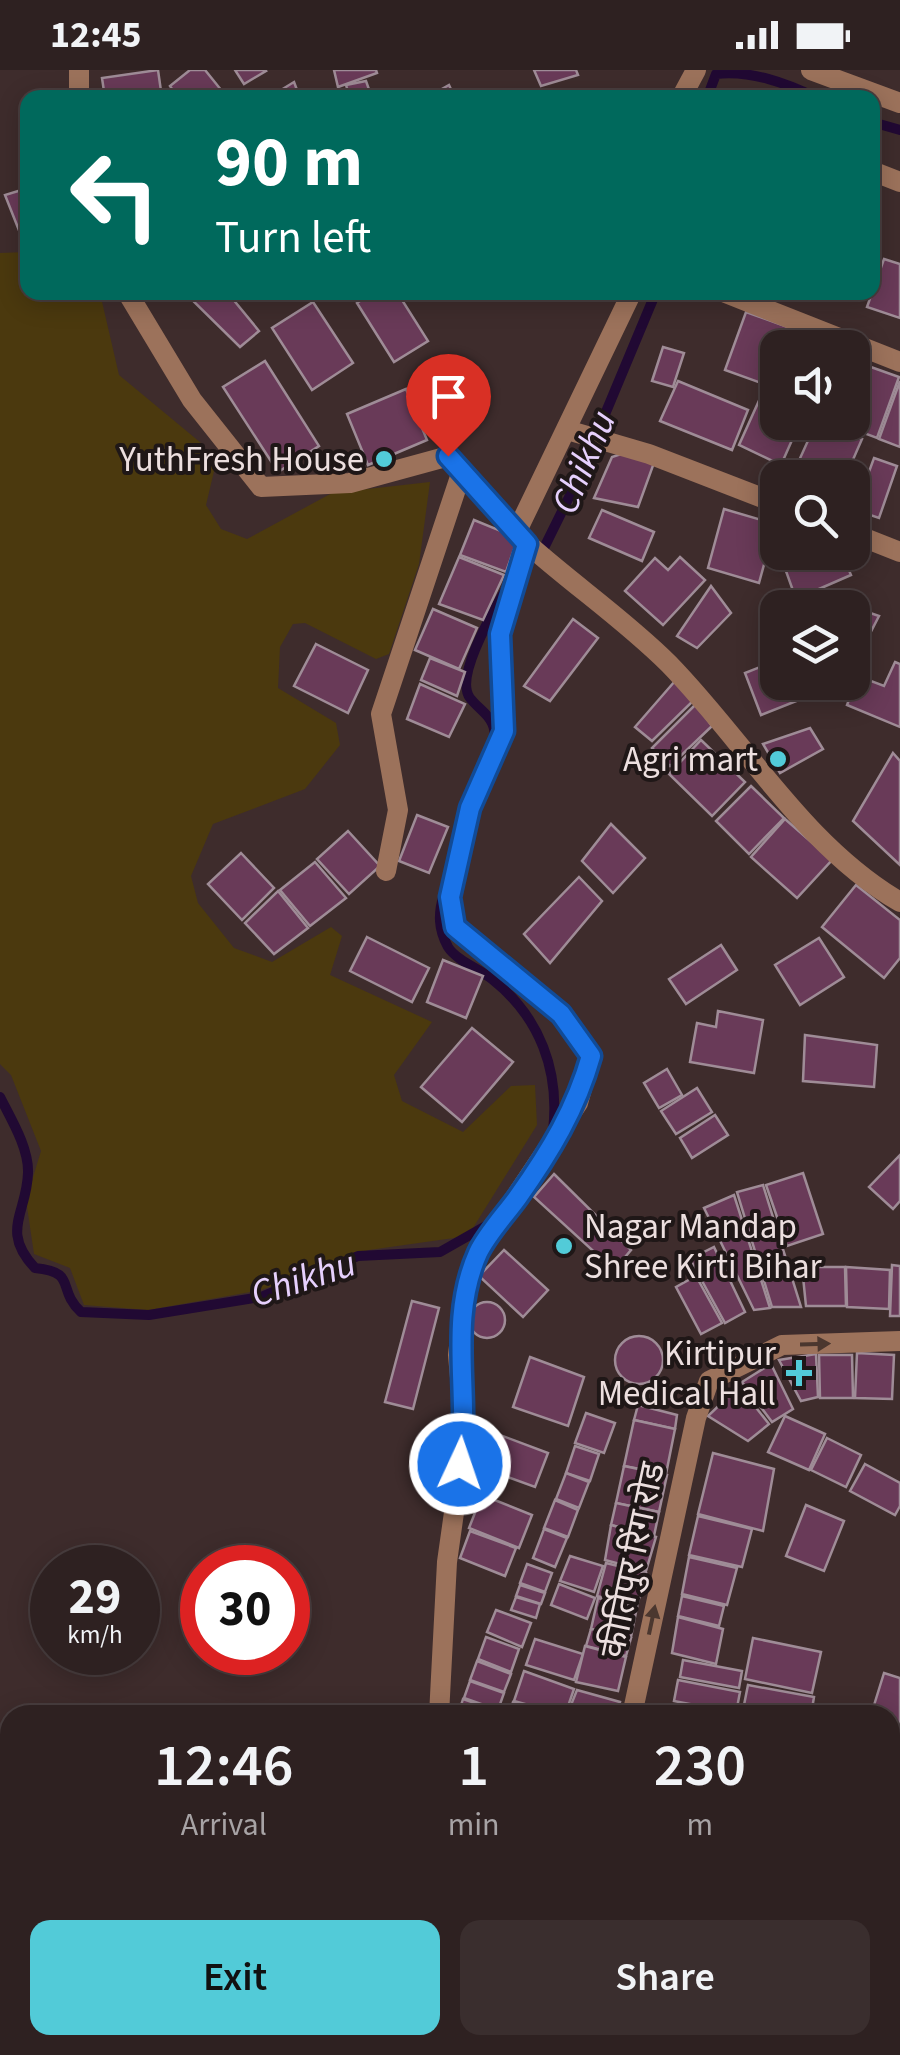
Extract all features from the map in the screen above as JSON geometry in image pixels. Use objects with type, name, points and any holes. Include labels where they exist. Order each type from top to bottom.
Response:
[{"type":"street","points":[[811,70],[867,90]]},
{"type":"street","points":[[133,300],[192,400],[260,487],[350,483],[448,456],[522,538],[666,662],[724,724],[792,812],[861,879],[900,902]]},
{"type":"street","points":[[440,1705],[447,1562],[465,1435],[458,1355],[464,1303],[478,1253],[578,1103],[591,1056],[561,1014],[455,927],[450,897],[470,808],[504,731],[500,634],[522,538],[628,300]]},
{"type":"street","points":[[743,300],[900,362]]},
{"type":"street","points":[[567,430],[649,454],[760,497]]},
{"type":"street","points":[[386,870],[398,810],[381,714],[462,471]]},
{"type":"street","points":[[870,540],[900,552]]},
{"type":"street","name":"कीर्तिपुर रिंग रोड","points":[[634,1705],[696,1418],[709,1381],[782,1345],[900,1341]]},
{"type":"shaded area","points":[[20,252],[20,300],[102,300],[119,375],[201,443],[215,467],[206,505],[221,529],[247,539],[332,493],[430,482],[419,564],[389,654],[376,659],[305,623],[293,624],[280,647],[278,688],[336,723],[340,745],[305,789],[213,824],[191,876],[198,903],[234,948],[272,962],[331,927],[342,936],[330,975],[432,1022],[394,1075],[402,1101],[463,1132],[511,1086],[535,1085],[537,1125],[468,1236],[369,1250],[261,1290],[148,1310],[84,1305],[70,1268],[34,1254],[26,1200],[41,1151],[11,1075],[0,1064],[0,253]]},
{"type":"building","points":[[158,70],[161,90],[104,90],[102,78]]},
{"type":"building","points":[[190,70],[205,70],[221,90],[173,90],[170,86]]},
{"type":"building","points":[[235,70],[265,70],[266,71],[244,84]]},
{"type":"building","points":[[334,70],[376,70],[377,73],[338,87]]},
{"type":"building","points":[[534,70],[576,70],[578,75],[541,86]]},
{"type":"building","points":[[366,81],[369,90],[348,90],[346,85]]},
{"type":"building","points":[[294,82],[297,90],[281,90]]},
{"type":"building","points":[[20,190],[20,233],[5,195]]},
{"type":"building","points":[[884,259],[900,264],[900,318],[867,307],[869,300],[880,300]]},
{"type":"building","points":[[192,300],[234,300],[259,331],[240,347]]},
{"type":"building","points":[[402,300],[428,341],[394,362],[357,303]]},
{"type":"building","points":[[313,302],[353,363],[312,390],[272,328]]},
{"type":"building","points":[[746,312],[796,330],[760,330],[760,383],[725,370]]},
{"type":"building","points":[[663,347],[684,353],[673,387],[652,381]]},
{"type":"building","points":[[265,361],[319,446],[278,472],[223,387]]},
{"type":"building","points":[[870,367],[899,377],[877,438],[870,435]]},
{"type":"building","points":[[678,381],[748,410],[732,450],[660,421]]},
{"type":"building","points":[[900,381],[900,447],[879,439]]},
{"type":"building","points":[[406,389],[427,440],[368,465],[347,414]]},
{"type":"building","points":[[760,398],[760,440],[792,440],[783,460],[770,460],[739,445]]},
{"type":"building","points":[[808,440],[862,440],[853,460],[799,460]]},
{"type":"building","points":[[633,450],[655,460],[638,507],[594,498],[612,457]]},
{"type":"building","points":[[874,458],[897,466],[879,518],[870,515],[870,469]]},
{"type":"building","points":[[724,509],[760,520],[763,570],[759,583],[708,568]]},
{"type":"building","points":[[602,510],[654,532],[642,561],[589,538]]},
{"type":"building","points":[[474,520],[518,538],[506,572],[460,555]]},
{"type":"building","points":[[459,557],[504,575],[483,620],[439,604]]},
{"type":"building","points":[[680,557],[705,580],[663,625],[625,591],[655,558],[668,570]]},
{"type":"building","points":[[786,570],[849,570],[851,575],[817,590],[793,590]]},
{"type":"building","points":[[711,586],[731,613],[697,648],[677,636]]},
{"type":"building","points":[[433,609],[477,628],[459,669],[415,650]]},
{"type":"building","points":[[870,613],[879,616],[870,633]]},
{"type":"building","points":[[573,619],[598,638],[550,701],[524,686]]},
{"type":"building","points":[[316,644],[368,670],[348,713],[294,686]]},
{"type":"building","points":[[430,658],[465,672],[457,696],[421,680]]},
{"type":"building","points":[[895,662],[900,664],[900,727],[847,705],[849,700],[870,700],[870,681],[884,686]]},
{"type":"building","points":[[760,667],[760,700],[799,700],[761,715],[745,673]]},
{"type":"building","points":[[675,681],[694,700],[652,741],[635,727]]},
{"type":"building","points":[[420,684],[465,704],[449,737],[407,719]]},
{"type":"building","points":[[696,704],[712,726],[670,766],[652,748]]},
{"type":"building","points":[[810,728],[823,749],[780,773],[763,744]]},
{"type":"building","points":[[701,740],[745,782],[712,816],[669,774]]},
{"type":"building","points":[[893,753],[900,761],[900,865],[853,821]]},
{"type":"building","points":[[751,786],[784,818],[749,854],[716,821]]},
{"type":"building","points":[[417,815],[448,827],[429,873],[399,861]]},
{"type":"building","points":[[785,819],[832,860],[797,898],[751,857]]},
{"type":"building","points":[[611,824],[645,858],[613,893],[582,861]]},
{"type":"building","points":[[348,831],[380,866],[349,894],[317,859]]},
{"type":"building","points":[[241,853],[274,888],[242,920],[208,884]]},
{"type":"building","points":[[315,862],[346,898],[310,926],[280,890]]},
{"type":"building","points":[[579,877],[602,901],[550,963],[524,934]]},
{"type":"building","points":[[856,885],[900,920],[900,958],[884,978],[822,927]]},
{"type":"building","points":[[278,891],[308,928],[274,954],[245,923]]},
{"type":"building","points":[[367,937],[429,968],[412,1002],[350,971]]},
{"type":"building","points":[[819,938],[844,977],[800,1005],[775,965]]},
{"type":"building","points":[[721,945],[737,970],[686,1004],[669,979]]},
{"type":"building","points":[[443,960],[483,976],[466,1018],[427,1002]]},
{"type":"building","points":[[718,1011],[763,1020],[754,1073],[690,1062],[697,1023],[716,1027]]},
{"type":"building","points":[[472,1028],[513,1062],[462,1122],[421,1087]]},
{"type":"building","points":[[805,1035],[877,1045],[874,1087],[803,1081]]},
{"type":"building","points":[[667,1069],[682,1095],[659,1108],[644,1083]]},
{"type":"building","points":[[697,1088],[712,1112],[676,1134],[661,1111]]},
{"type":"building","points":[[715,1115],[728,1135],[692,1158],[680,1138]]},
{"type":"building","points":[[900,1155],[900,1201],[893,1209],[869,1187]]},
{"type":"building","points":[[803,1173],[823,1234],[787,1246],[766,1185]]},
{"type":"building","points":[[554,1174],[631,1250],[614,1270],[534,1197]]},
{"type":"building","points":[[763,1185],[801,1307],[772,1307],[737,1192]]},
{"type":"building","points":[[734,1195],[770,1308],[754,1310],[704,1208]]},
{"type":"building","points":[[714,1247],[745,1312],[725,1323],[690,1259]]},
{"type":"building","points":[[504,1250],[548,1290],[523,1317],[479,1276]]},
{"type":"building","points":[[892,1265],[900,1266],[900,1316],[890,1316]]},
{"type":"building","points":[[802,1267],[845,1267],[846,1306],[806,1306]]},
{"type":"building","points":[[846,1267],[890,1270],[889,1309],[847,1307]]},
{"type":"building","points":[[696,1276],[722,1323],[701,1334],[676,1287]]},
{"type":"building","points":[[412,1301],[439,1308],[413,1409],[385,1402]]},
{"type":"building","points":[[487,1302],[500,1307],[505,1320],[500,1333],[487,1338],[474,1333],[469,1320],[474,1307]]},
{"type":"building","points":[[639,1336],[656,1343],[663,1360],[656,1377],[639,1384],[622,1377],[615,1360],[622,1343]]},
{"type":"building","points":[[857,1353],[894,1355],[892,1399],[855,1398]]},
{"type":"building","points":[[816,1354],[818,1397],[801,1401],[779,1360]]},
{"type":"building","points":[[819,1355],[852,1355],[853,1398],[820,1398]]},
{"type":"building","points":[[530,1357],[584,1377],[568,1426],[513,1407]]},
{"type":"building","points":[[771,1364],[793,1409],[772,1422],[742,1382]]},
{"type":"building","points":[[739,1386],[769,1424],[748,1441],[708,1416]]},
{"type":"building","points":[[638,1405],[677,1415],[675,1429],[634,1420]]},
{"type":"building","points":[[586,1413],[615,1423],[604,1453],[575,1443]]},
{"type":"building","points":[[785,1416],[825,1434],[809,1470],[768,1452]]},
{"type":"building","points":[[634,1420],[675,1429],[666,1474],[624,1466]]},
{"type":"building","points":[[492,1432],[548,1453],[535,1487],[480,1467]]},
{"type":"building","points":[[827,1438],[861,1455],[846,1487],[811,1470]]},
{"type":"building","points":[[575,1446],[599,1454],[590,1481],[566,1473]]},
{"type":"building","points":[[713,1453],[774,1469],[763,1531],[698,1514]]},
{"type":"building","points":[[865,1464],[900,1483],[900,1506],[895,1515],[850,1491]]},
{"type":"building","points":[[624,1466],[667,1475],[659,1512],[616,1503]]},
{"type":"building","points":[[566,1473],[589,1482],[579,1508],[556,1499]]},
{"type":"building","points":[[482,1495],[532,1515],[519,1548],[469,1528]]},
{"type":"building","points":[[555,1500],[578,1510],[568,1537],[544,1528]]},
{"type":"building","points":[[616,1503],[659,1512],[654,1536],[611,1525]]},
{"type":"building","points":[[806,1505],[844,1521],[824,1571],[786,1556]]},
{"type":"building","points":[[698,1516],[752,1529],[742,1567],[689,1555]]},
{"type":"building","points":[[611,1525],[656,1537],[646,1571],[605,1560]]},
{"type":"building","points":[[544,1529],[567,1538],[555,1567],[533,1558]]},
{"type":"building","points":[[470,1531],[516,1548],[505,1576],[460,1558]]},
{"type":"building","points":[[570,1556],[603,1566],[594,1592],[560,1581]]},
{"type":"building","points":[[689,1557],[737,1568],[727,1605],[682,1594]]},
{"type":"building","points":[[606,1563],[646,1573],[637,1606],[597,1596]]},
{"type":"building","points":[[527,1564],[552,1573],[545,1592],[520,1583]]},
{"type":"building","points":[[559,1584],[595,1598],[587,1619],[551,1605]]},
{"type":"building","points":[[520,1585],[545,1593],[541,1604],[516,1596]]},
{"type":"building","points":[[682,1596],[724,1606],[719,1626],[678,1616]]},
{"type":"building","points":[[516,1597],[540,1604],[536,1618],[511,1610]]},
{"type":"building","points":[[598,1598],[637,1607],[631,1637],[591,1629]]},
{"type":"building","points":[[496,1610],[531,1623],[522,1647],[487,1632]]},
{"type":"building","points":[[678,1617],[723,1629],[716,1664],[672,1653]]},
{"type":"building","points":[[591,1629],[631,1638],[626,1656],[586,1646]]},
{"type":"building","points":[[486,1637],[519,1649],[511,1672],[478,1659]]},
{"type":"building","points":[[753,1638],[821,1652],[812,1693],[745,1679]]},
{"type":"building","points":[[535,1639],[583,1654],[574,1680],[526,1665]]},
{"type":"building","points":[[585,1646],[626,1657],[618,1691],[576,1682]]},
{"type":"building","points":[[683,1660],[742,1671],[739,1688],[680,1677]]},
{"type":"building","points":[[477,1661],[511,1674],[504,1692],[470,1680]]},
{"type":"building","points":[[524,1671],[574,1689],[568,1705],[514,1701]]},
{"type":"building","points":[[884,1673],[900,1678],[900,1705],[874,1705]]},
{"type":"building","points":[[678,1680],[740,1692],[738,1705],[674,1701]]},
{"type":"building","points":[[470,1681],[504,1693],[500,1705],[484,1705],[464,1698]]},
{"type":"building","points":[[748,1685],[814,1697],[813,1705],[744,1705]]},
{"type":"building","points":[[577,1690],[620,1702],[619,1705],[571,1705]]},
{"type":"waterway","name":"Chikhu","points":[[710,90],[716,74],[729,73],[768,79],[800,90]]},
{"type":"waterway","name":"Chikhu","points":[[880,124],[900,130]]},
{"type":"waterway","name":"Chikhu","points":[[540,556],[578,479],[653,300]]},
{"type":"waterway","name":"Chikhu","points":[[495,736],[490,719],[466,688],[471,660],[506,589]]},
{"type":"waterway","name":"Chikhu","points":[[444,894],[440,921],[448,947],[509,994],[523,1010],[543,1047],[553,1087],[553,1131]]},
{"type":"waterway","name":"Chikhu","points":[[0,1097],[28,1163],[27,1187],[18,1222],[19,1243],[35,1268],[62,1278],[81,1312],[149,1315],[261,1297],[358,1256],[440,1252],[491,1223]]},
{"type":"place","name":"YuthFresh House","points":[[384,459]]},
{"type":"place","name":"Agri mart","points":[[778,759]]},
{"type":"place","name":"Nagar Mandap Shree Kirti Bihar","points":[[564,1246]]},
{"type":"place","name":"Kirtipur Medical Hall","points":[[799,1373]]},
{"type":"route","points":[[448,456],[527,544],[500,634],[504,731],[470,808],[450,897],[455,927],[561,1014],[591,1056],[578,1103],[478,1253],[464,1303],[458,1355],[465,1435],[460,1464]]}]
